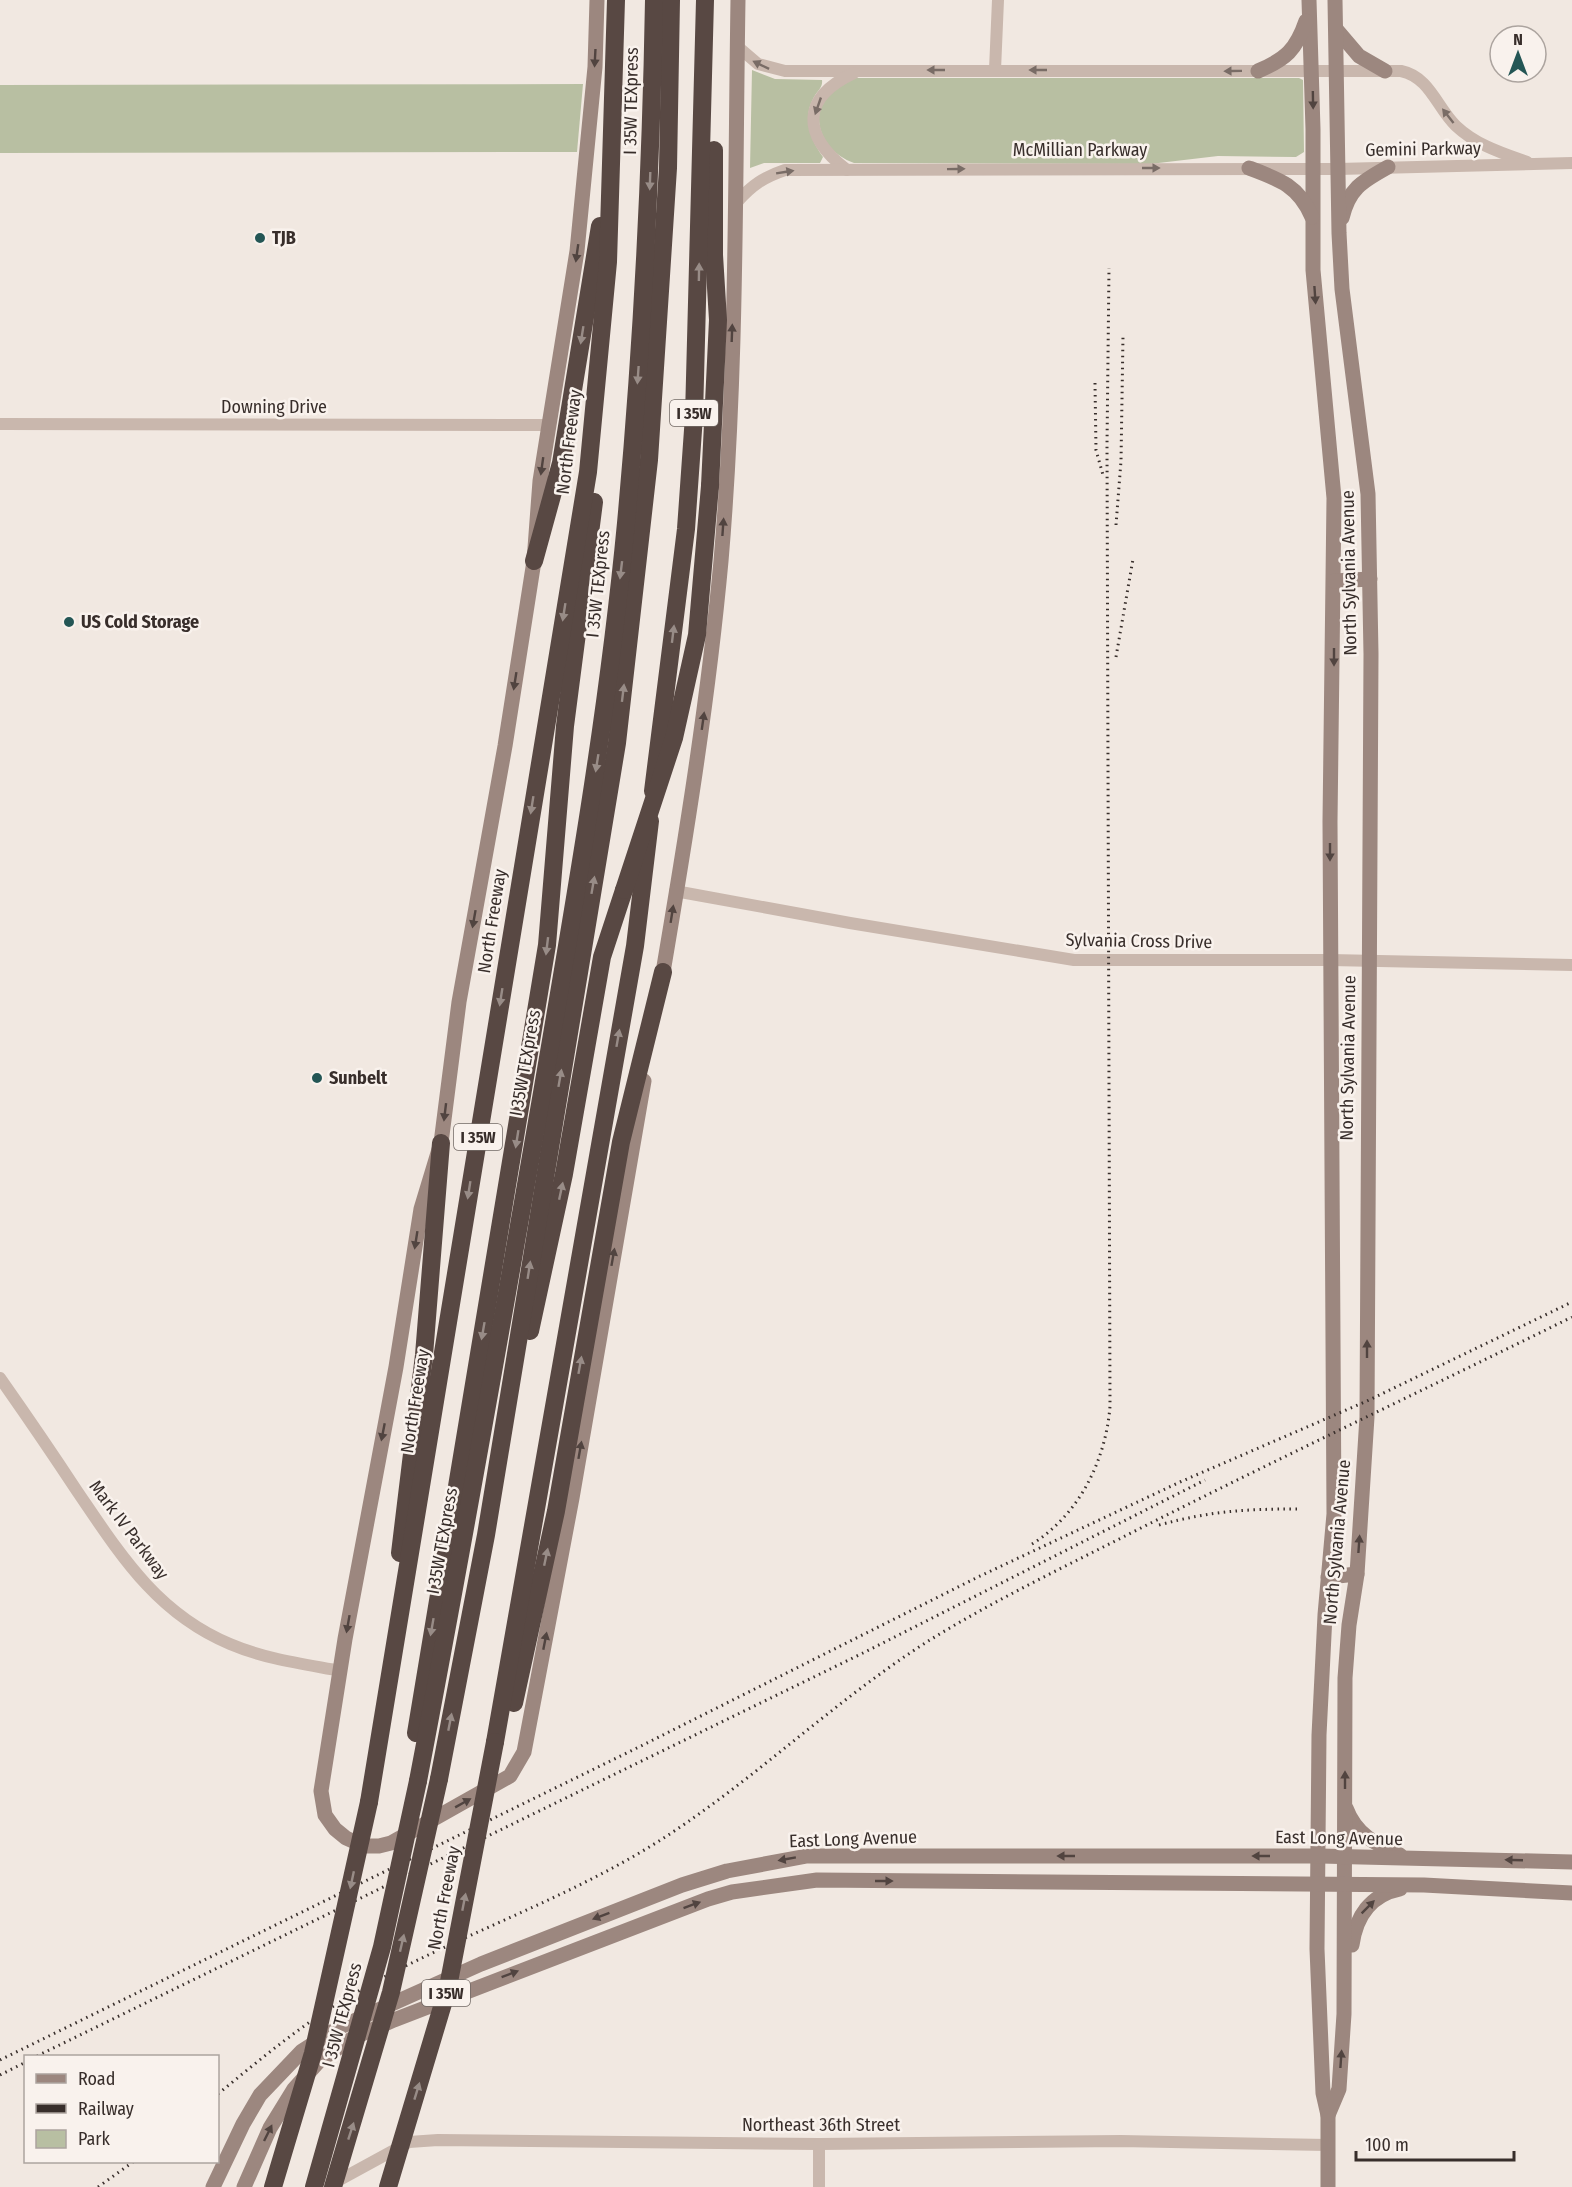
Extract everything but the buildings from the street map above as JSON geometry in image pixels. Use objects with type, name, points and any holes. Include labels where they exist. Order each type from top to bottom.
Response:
[{"type":"highway","name":"North Freeway","points":[[273,2187],[313,2053],[369,1802],[588,472],[608,262],[616,0]]},
{"type":"highway","name":"I 35W TEXpress","points":[[314,2187],[368,2003],[399,1871],[413,1783],[508,1286],[598,758],[626,526],[638,380],[647,251],[654,0]]},
{"type":"highway","name":"I 35W TEXpress","points":[[333,2187],[391,1992],[439,1779],[486,1535],[604,821],[625,675],[649,460],[668,157],[671,0]]},
{"type":"highway","points":[[486,1535],[564,1174],[602,957],[674,738],[697,635],[710,486],[718,320],[714,255],[714,12],[705,2]]},
{"type":"highway","name":"I 35W","points":[[501,1740],[648,860],[654,775],[686,529],[694,416],[705,2]]},
{"type":"highway","points":[[534,561],[561,462],[601,219],[610,196]]},
{"type":"highway","points":[[413,1783],[423,1678],[498,1249],[547,945],[565,726],[595,493],[588,472]]},
{"type":"highway","points":[[501,1740],[556,1511],[621,1142],[663,972]]},
{"type":"highway","points":[[399,1619],[399,1564],[424,1355],[441,1143]]},
{"type":"highway","name":"North Freeway","points":[[388,2187],[448,1987],[486,1793],[500,1768],[501,1740]]},
{"type":"main road","name":"North Freeway","points":[[597,0],[595,67],[577,250],[540,481],[534,561],[505,746],[459,1002],[441,1143],[421,1209],[396,1367],[321,1791],[325,1815],[346,1838],[364,1846],[391,1843],[510,1776],[524,1752],[572,1498],[704,722],[721,560],[729,433],[737,202],[738,0]]},
{"type":"main road","name":"North Sylvania Avenue","points":[[1328,2115],[1339,2089],[1344,2008],[1345,1678],[1348,1625],[1357,1574],[1367,1417],[1371,813],[1368,494],[1363,437],[1342,289],[1335,0]]},
{"type":"main road","name":"North Sylvania Avenue","points":[[1309,6],[1312,71],[1313,270],[1320,369],[1334,498],[1330,960],[1334,1514],[1319,1735],[1320,1856],[1317,1884],[1323,2093],[1328,2115],[1328,2187]]},
{"type":"main road","points":[[1258,71],[1285,58],[1300,38],[1309,6]]},
{"type":"main road","points":[[1335,28],[1359,56],[1385,71]]},
{"type":"main road","points":[[1339,233],[1347,204],[1358,184],[1388,167]]},
{"type":"main road","points":[[1249,168],[1293,187],[1306,203],[1314,222]]},
{"type":"main road","points":[[1334,581],[1370,579]]},
{"type":"main road","points":[[1328,1576],[1357,1574]]},
{"type":"main road","points":[[1345,1803],[1351,1822],[1364,1837],[1406,1858]]},
{"type":"main road","points":[[1010,1856],[1010,1882]]},
{"type":"main road","name":"East Long Avenue","points":[[213,2187],[255,2103],[280,2070],[302,2051],[367,2013],[481,1964],[703,1878],[796,1858],[1320,1856],[1572,1862]]},
{"type":"main road","points":[[244,2187],[277,2116],[294,2089],[320,2060],[371,2029],[581,1946],[732,1892],[817,1880],[1424,1885],[1572,1893]]},
{"type":"main road","points":[[1320,2014],[1344,2008],[1354,1930],[1360,1916],[1381,1896],[1424,1885]]},
{"type":"main road","points":[[573,1928],[581,1946]]},
{"type":"main road","points":[[481,1964],[486,1984]]},
{"type":"street","points":[[995,70],[998,0]]},
{"type":"street","points":[[737,46],[749,59],[772,70],[1312,71]]},
{"type":"street","points":[[847,170],[823,150],[816,136],[814,119],[817,103],[825,90],[861,70]]},
{"type":"street","name":"Gemini Parkway","points":[[1312,71],[1410,73],[1422,81],[1455,125],[1470,137],[1489,148],[1534,164]]},
{"type":"street","name":"Gemini Parkway","points":[[1313,169],[1572,164]]},
{"type":"street","name":"McMillian Parkway","points":[[737,202],[751,185],[785,170],[1313,169]]},
{"type":"street","name":"Downing Drive","points":[[0,424],[548,425]]},
{"type":"street","name":"Sylvania Cross Drive","points":[[675,891],[1074,960],[1330,960],[1572,965]]},
{"type":"street","name":"Mark IV Parkway","points":[[0,1378],[115,1546],[150,1590],[169,1608],[195,1627],[248,1651],[341,1671]]},
{"type":"street","name":"Northeast 36th Street","points":[[325,2187],[409,2142],[448,2140],[819,2144],[1122,2141],[1328,2145]]},
{"type":"street","points":[[819,2144],[819,2187]]},
{"type":"green space","points":[[752,70],[775,79],[822,80],[821,87],[810,105],[808,120],[811,136],[823,157],[820,163],[764,163],[750,168]]},
{"type":"green space","points":[[853,78],[1299,78],[1303,80],[1304,152],[1296,157],[1218,156],[1150,164],[854,163],[844,159],[829,145],[823,136],[819,117],[826,97]]},
{"type":"green space","points":[[583,84],[577,152],[0,153],[0,85]]},
{"type":"railway","points":[[1032,1544],[1063,1518],[1087,1484],[1103,1446],[1110,1406],[1107,445],[1109,268]]},
{"type":"railway","points":[[1116,525],[1121,461],[1123,336]]},
{"type":"railway","points":[[1095,383],[1096,450],[1103,475]]},
{"type":"railway","points":[[1116,657],[1133,559]]},
{"type":"railway","points":[[0,2060],[643,1745],[978,1577],[1180,1482],[1367,1401],[1572,1302]]},
{"type":"railway","points":[[219,2093],[270,2051],[344,1999],[434,1952],[577,1886],[646,1849],[721,1798],[900,1660],[962,1621],[1188,1504],[1572,1317]]},
{"type":"railway","points":[[39,2055],[863,1653],[1205,1480]]},
{"type":"railway","points":[[1159,1525],[1228,1512],[1297,1509]]},
{"type":"railway","points":[[0,2075],[24,2063]]},
{"type":"railway","points":[[98,2187],[132,2163]]},
{"type":"place","name":"TJB","points":[[260,238]]},
{"type":"place","name":"US Cold Storage","points":[[69,622]]},
{"type":"place","name":"Sunbelt","points":[[317,1078]]}]
